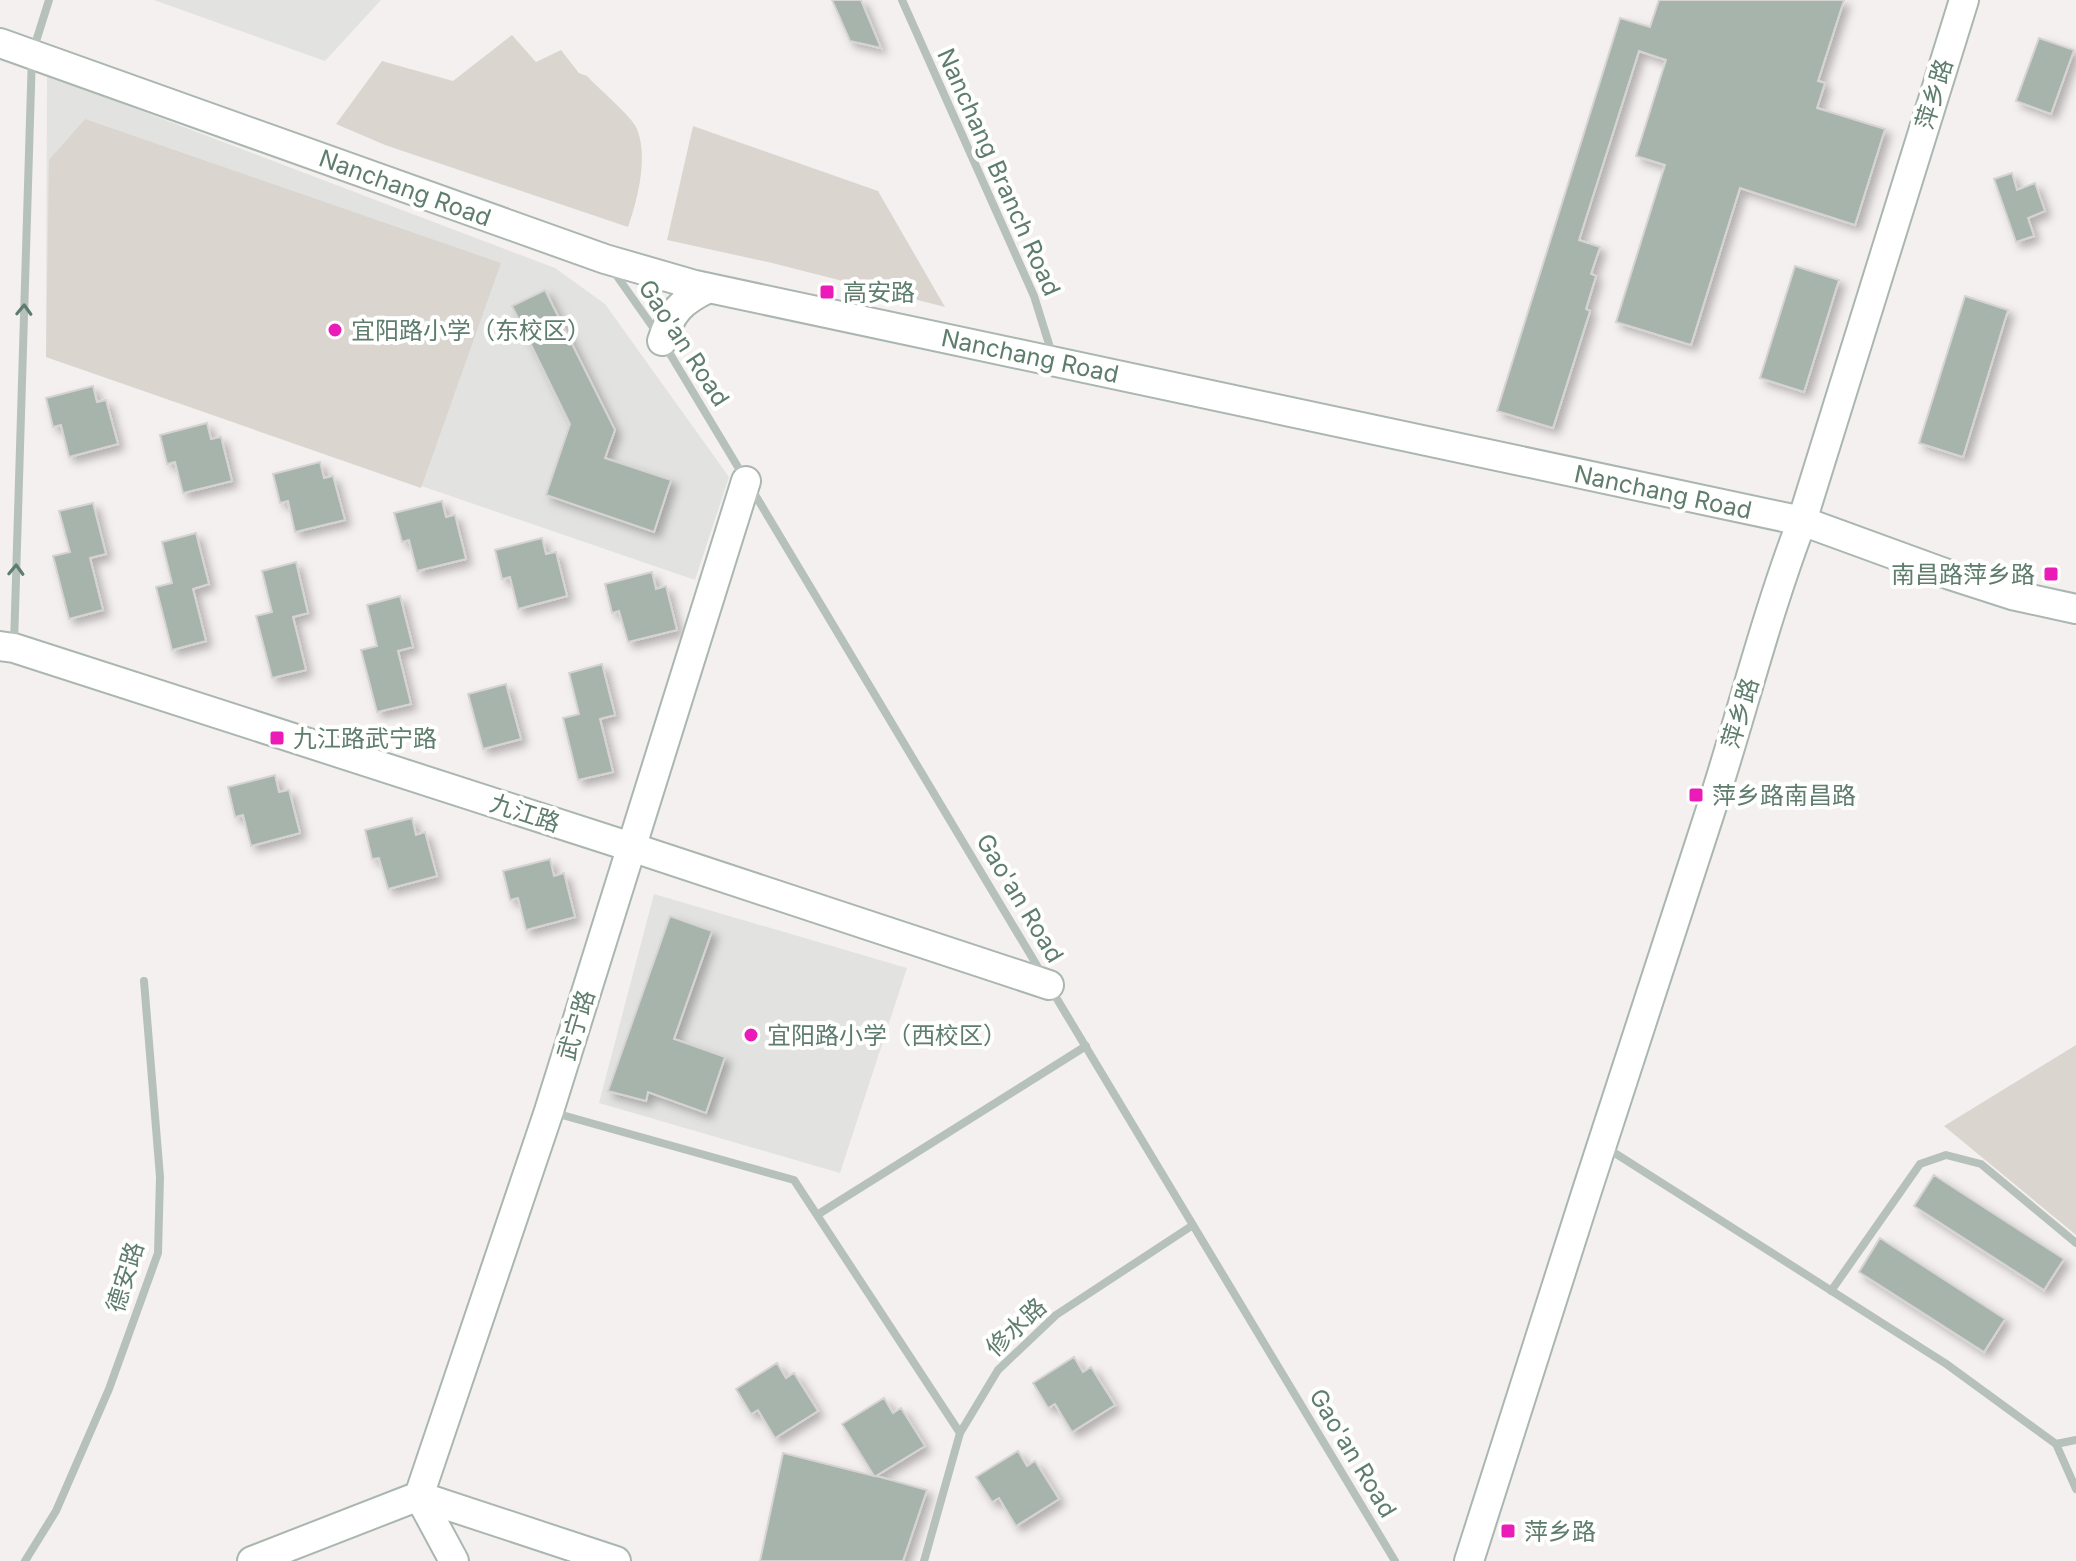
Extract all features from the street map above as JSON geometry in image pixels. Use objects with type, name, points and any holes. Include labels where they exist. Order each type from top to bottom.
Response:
[{"type":"main road","name":"萍乡路","points":[[1469,1561],[1715,796],[1964,0]]},
{"type":"main road","name":"Nanchang Road","points":[[0,43],[605,259],[709,288],[1802,521],[2012,595],[2076,609]]},
{"type":"main road","points":[[662,341],[677,309],[690,297],[709,288]]},
{"type":"main road","name":"武宁路","points":[[419,1496],[549,1111],[746,481]]},
{"type":"main road","name":"九江路","points":[[7,647],[1049,985]]},
{"type":"main road","points":[[252,1561],[419,1496],[616,1561]]},
{"type":"main road","points":[[419,1496],[454,1561]]},
{"type":"street","points":[[7,647],[32,54],[49,0]]},
{"type":"street","name":"Nanchang Branch Road","points":[[902,0],[1034,296],[1054,362]]},
{"type":"street","name":"Gao'an Road","points":[[605,259],[662,341],[1395,1561]]},
{"type":"street","name":"德安路","points":[[25,1561],[56,1511],[109,1389],[158,1253],[160,1177],[144,981]]},
{"type":"street","points":[[817,1215],[1086,1046]]},
{"type":"street","points":[[549,1111],[794,1180],[960,1433]]},
{"type":"street","points":[[1601,1144],[1945,1363],[2056,1444],[2076,1489]]},
{"type":"street","points":[[1831,1291],[1920,1164],[1946,1155],[1981,1164],[2076,1243]]},
{"type":"street","name":"修水路","points":[[924,1561],[960,1433],[998,1370],[1056,1315],[1193,1225]]},
{"type":"street","points":[[2056,1444],[2076,1440]]},
{"type":"shaded area","points":[[154,0],[381,0],[325,61]]},
{"type":"shaded area","points":[[512,35],[536,62],[561,50],[579,73],[587,76],[633,122],[640,138],[642,163],[628,227],[385,145],[336,124],[382,61],[453,81]]},
{"type":"shaded area","name":"宜阳路小学（东校区）","points":[[47,75],[555,268],[605,304],[729,477],[695,580],[46,357]]},
{"type":"shaded area","points":[[85,119],[501,263],[421,488],[46,357],[49,160]]},
{"type":"shaded area","points":[[693,126],[878,191],[945,307],[667,240]]},
{"type":"shaded area","name":"宜阳路小学（西校区）","points":[[654,894],[907,968],[840,1173],[599,1103]]},
{"type":"shaded area","points":[[2076,1045],[2076,1235],[1944,1126]]},
{"type":"building","points":[[832,0],[861,0],[881,48],[850,41]]},
{"type":"building","points":[[1659,0],[1844,0],[1818,81],[1825,83],[1817,108],[1885,129],[1855,225],[1740,188],[1691,345],[1616,322],[1665,165],[1636,156],[1666,60],[1639,51],[1579,240],[1600,247],[1591,274],[1596,276],[1586,309],[1590,311],[1553,428],[1497,411],[1620,18],[1650,27]]},
{"type":"building","points":[[2039,38],[2074,50],[2051,114],[2016,101]]},
{"type":"building","points":[[2012,173],[2017,190],[2035,183],[2045,211],[2028,218],[2034,236],[2016,242],[1994,179]]},
{"type":"building","points":[[1795,266],[1839,280],[1804,392],[1760,378]]},
{"type":"building","name":"宜阳路小学（东校区）","points":[[545,290],[615,430],[605,458],[671,480],[654,532],[546,495],[570,424],[512,306]]},
{"type":"building","points":[[1965,296],[2008,310],[1963,457],[1919,443]]},
{"type":"building","points":[[93,386],[97,402],[106,400],[118,444],[69,457],[61,425],[53,427],[46,398]]},
{"type":"building","points":[[207,423],[211,439],[221,437],[232,481],[183,493],[175,462],[167,464],[160,435]]},
{"type":"building","points":[[320,462],[324,478],[333,476],[345,520],[295,532],[288,501],[280,503],[273,474]]},
{"type":"building","points":[[442,501],[446,517],[455,515],[466,559],[417,571],[409,540],[402,542],[394,513]]},
{"type":"building","points":[[93,503],[106,554],[90,558],[103,610],[69,619],[53,556],[70,552],[59,511]]},
{"type":"building","points":[[196,533],[209,584],[193,589],[206,641],[172,650],[156,587],[172,583],[162,542]]},
{"type":"building","points":[[542,538],[546,554],[556,552],[567,596],[518,609],[510,577],[502,579],[495,550]]},
{"type":"building","points":[[296,562],[308,613],[293,617],[306,670],[272,678],[256,616],[272,612],[262,571]]},
{"type":"building","points":[[652,572],[656,589],[666,586],[677,630],[628,642],[619,611],[612,613],[605,584]]},
{"type":"building","points":[[400,596],[413,647],[398,651],[411,704],[377,712],[361,650],[377,646],[367,605]]},
{"type":"building","points":[[602,664],[615,715],[600,719],[613,772],[578,780],[563,718],[579,714],[569,673]]},
{"type":"building","points":[[506,684],[521,739],[483,749],[468,694]]},
{"type":"building","points":[[275,775],[279,792],[289,790],[300,833],[251,846],[243,815],[235,817],[228,787]]},
{"type":"building","points":[[412,818],[416,835],[425,832],[437,876],[388,889],[379,858],[372,859],[365,830]]},
{"type":"building","points":[[550,859],[554,876],[564,873],[575,917],[526,930],[518,898],[510,900],[503,871]]},
{"type":"building","points":[[670,916],[712,931],[674,1039],[725,1057],[706,1113],[648,1092],[646,1101],[608,1091]]},
{"type":"building","points":[[1934,1175],[2064,1259],[2044,1290],[1914,1206]]},
{"type":"building","points":[[1880,1238],[2005,1319],[1984,1352],[1859,1272]]},
{"type":"building","points":[[1074,1357],[1083,1372],[1091,1367],[1115,1405],[1072,1432],[1055,1404],[1048,1408],[1033,1383]]},
{"type":"building","points":[[777,1363],[786,1378],[794,1373],[818,1411],[775,1438],[758,1410],[751,1414],[736,1389]]},
{"type":"building","points":[[884,1398],[893,1413],[901,1408],[925,1446],[876,1476],[927,1490],[903,1561],[760,1561],[783,1453],[874,1476],[842,1424]]},
{"type":"building","points":[[1018,1451],[1027,1466],[1035,1461],[1059,1499],[1016,1526],[999,1498],[992,1502],[976,1477]]},
{"type":"place","name":"高安路","points":[[827,292]]},
{"type":"place","name":"宜阳路小学（东校区）","points":[[335,330]]},
{"type":"place","name":"南昌路萍乡路","points":[[2051,574]]},
{"type":"place","name":"九江路武宁路","points":[[277,738]]},
{"type":"place","name":"萍乡路南昌路","points":[[1696,795]]},
{"type":"place","name":"宜阳路小学（西校区）","points":[[751,1035]]},
{"type":"place","name":"萍乡路","points":[[1508,1531]]}]
